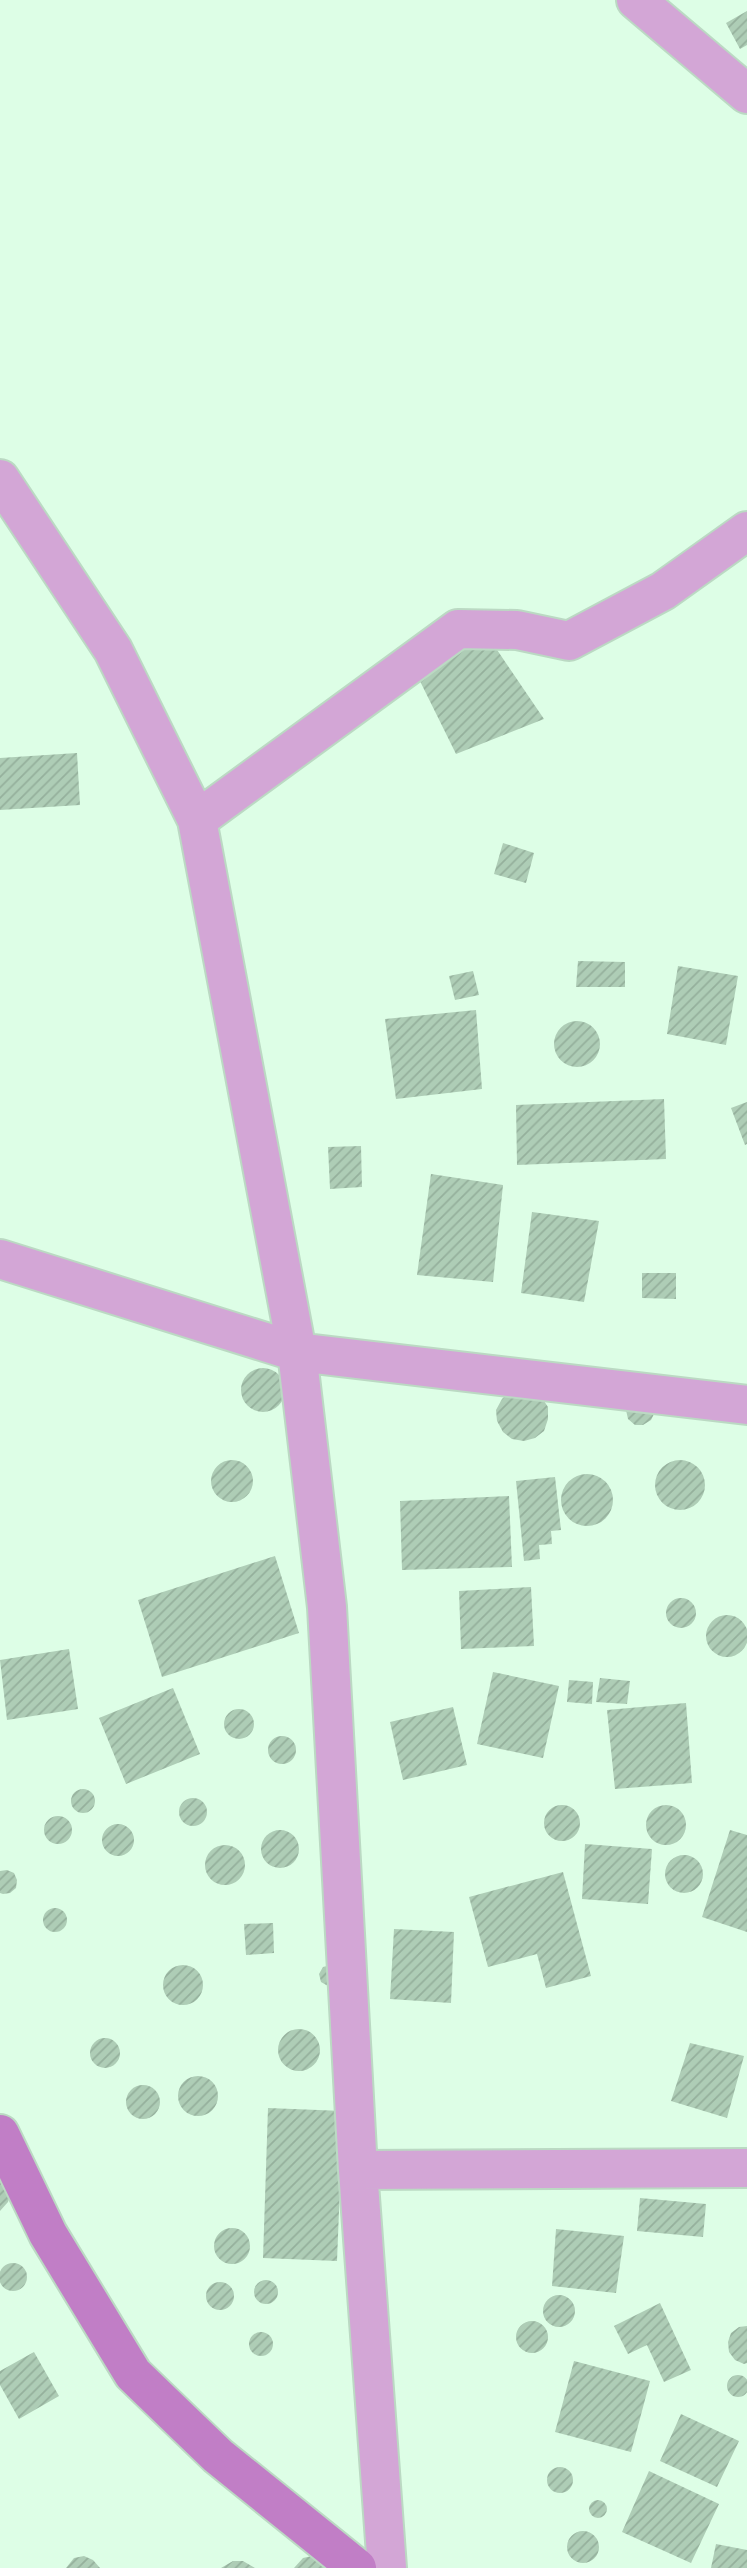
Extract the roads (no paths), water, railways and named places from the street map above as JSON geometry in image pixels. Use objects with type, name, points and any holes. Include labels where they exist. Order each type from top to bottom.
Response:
[{"type":"street","points":[[636,0],[747,94]]},
{"type":"street","points":[[0,479],[113,650],[197,820],[297,1352],[327,1607],[358,2170],[387,2568]]},
{"type":"street","points":[[197,820],[458,629],[517,630],[569,640],[663,591],[747,531]]},
{"type":"street","points":[[0,1259],[297,1352],[747,1405]]},
{"type":"street","points":[[0,2134],[48,2234],[133,2374],[218,2456],[357,2568]]},
{"type":"street","points":[[358,2170],[747,2168]]}]
